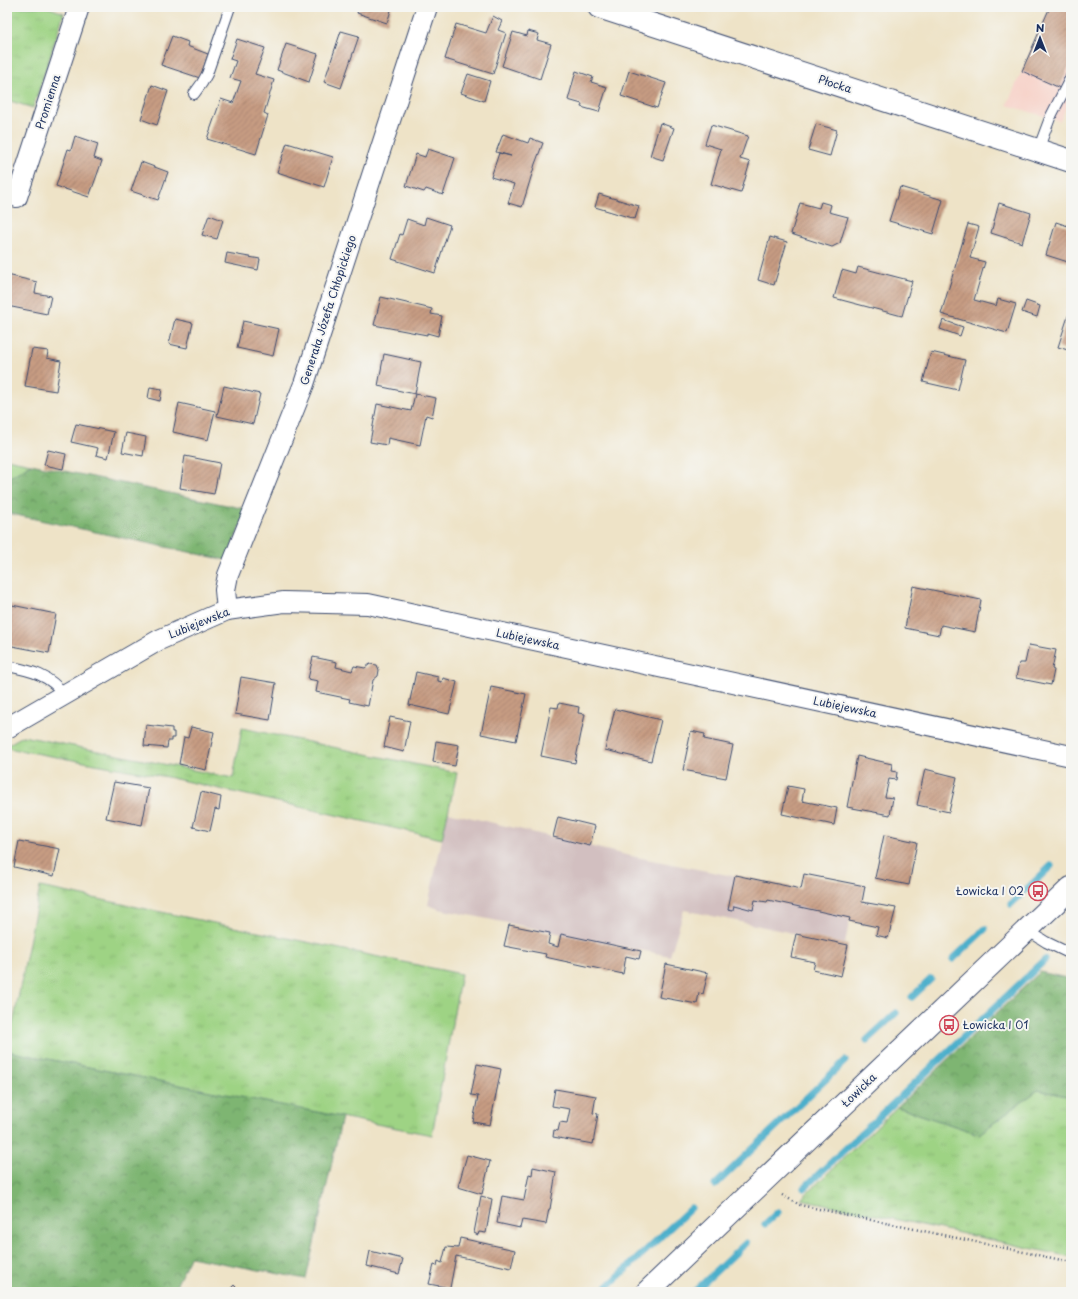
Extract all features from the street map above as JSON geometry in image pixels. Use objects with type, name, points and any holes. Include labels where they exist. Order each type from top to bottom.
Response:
[{"type":"street","name":"Promienna","points":[[17,197],[79,7]]},
{"type":"street","name":"Generała Józefa Chłopickiego","points":[[227,610],[226,590],[228,575],[304,384],[427,7]]},
{"type":"street","name":"Płocka","points":[[599,7],[1071,161]]},
{"type":"street","name":"Lubiejewska","points":[[7,728],[159,640],[227,610],[284,602],[368,604],[1071,756]]},
{"type":"street","name":"Łowicka","points":[[647,1292],[1071,888]]},
{"type":"lane","points":[[194,94],[207,74],[230,7]]},
{"type":"lane","points":[[1038,150],[1050,118],[1071,77]]},
{"type":"lane","points":[[7,666],[43,675],[56,684],[65,694]]},
{"type":"lane","points":[[1027,930],[1046,942],[1071,954]]},
{"type":"path","points":[[761,1183],[800,1205],[1071,1262]]},
{"type":"shaded area","points":[[1050,7],[1071,7],[1071,97],[1060,121],[1007,105]]},
{"type":"shaded area","points":[[448,812],[626,855],[853,900],[845,944],[684,910],[670,956],[439,909],[428,905]]},
{"type":"green space","points":[[7,7],[47,7],[64,13],[33,108],[7,100]]},
{"type":"green space","points":[[7,459],[31,464],[7,479]]},
{"type":"green space","points":[[31,464],[248,509],[226,560],[7,513],[7,479]]},
{"type":"green space","points":[[242,728],[457,773],[442,839],[167,777],[7,748],[7,745],[23,736],[233,778]]},
{"type":"green space","points":[[40,887],[461,974],[432,1135],[7,1051],[7,1023],[13,1024]]},
{"type":"green space","points":[[1040,972],[1071,979],[1071,1097],[1038,1090],[979,1134],[897,1107]]},
{"type":"green space","points":[[7,1051],[342,1117],[306,1279],[190,1257],[173,1292],[7,1292]]},
{"type":"green space","points":[[1038,1090],[1071,1097],[1071,1257],[801,1199],[897,1107],[979,1134]]},
{"type":"building","points":[[359,7],[392,7],[387,23],[357,13]]},
{"type":"building","points":[[1050,7],[1071,7],[1071,62],[1060,88],[1022,71]]},
{"type":"building","points":[[493,16],[502,21],[498,30],[506,33],[493,74],[445,59],[456,24],[486,33]]},
{"type":"building","points":[[341,31],[359,36],[341,88],[324,82]]},
{"type":"building","points":[[528,31],[539,34],[537,40],[551,44],[540,79],[502,66],[513,32],[527,36]]},
{"type":"building","points":[[172,36],[188,42],[187,46],[208,54],[200,78],[161,65]]},
{"type":"building","points":[[237,39],[265,48],[255,74],[274,80],[264,113],[268,115],[256,154],[207,139],[221,99],[233,103],[241,81],[230,78],[236,61],[230,59]]},
{"type":"building","points":[[286,44],[318,54],[309,82],[277,70]]},
{"type":"building","points":[[576,71],[593,77],[591,82],[607,87],[599,112],[581,107],[582,104],[568,100]]},
{"type":"building","points":[[629,71],[666,83],[657,108],[621,96]]},
{"type":"building","points":[[468,74],[490,81],[484,101],[461,93]]},
{"type":"building","points":[[152,85],[168,91],[157,125],[141,119]]},
{"type":"building","points":[[660,123],[674,128],[663,160],[650,156]]},
{"type":"building","points":[[816,124],[837,130],[830,156],[808,150]]},
{"type":"building","points":[[711,125],[748,136],[740,159],[750,162],[741,193],[711,184],[721,149],[705,144]]},
{"type":"building","points":[[503,134],[528,143],[530,138],[543,143],[522,207],[508,203],[514,184],[491,177],[499,153],[511,156],[496,152]]},
{"type":"building","points":[[75,136],[98,144],[94,158],[102,161],[89,197],[56,186],[68,149],[71,150]]},
{"type":"building","points":[[287,143],[333,157],[324,187],[277,172]]},
{"type":"building","points":[[428,149],[455,158],[443,195],[426,189],[424,192],[406,186],[416,154],[425,157]]},
{"type":"building","points":[[141,162],[168,172],[158,200],[131,191]]},
{"type":"building","points":[[900,187],[943,200],[933,234],[889,221]]},
{"type":"building","points":[[599,194],[639,206],[635,219],[595,207]]},
{"type":"building","points":[[821,202],[831,205],[829,212],[848,217],[840,243],[832,247],[791,234],[800,203],[819,208]]},
{"type":"building","points":[[999,203],[1031,213],[1022,243],[991,233]]},
{"type":"building","points":[[209,215],[223,220],[217,239],[202,235]]},
{"type":"building","points":[[426,217],[450,225],[435,273],[392,259],[400,234],[402,235],[407,219],[424,225]]},
{"type":"building","points":[[1056,222],[1071,227],[1071,263],[1046,255]]},
{"type":"building","points":[[968,224],[979,227],[970,258],[985,262],[974,300],[996,306],[998,299],[1016,304],[1007,333],[941,314]]},
{"type":"building","points":[[770,237],[787,242],[774,285],[758,280]]},
{"type":"building","points":[[227,253],[260,259],[258,270],[225,263]]},
{"type":"building","points":[[858,267],[912,281],[902,316],[834,298],[842,270],[856,274]]},
{"type":"building","points":[[7,275],[37,282],[35,293],[51,296],[47,314],[7,306]]},
{"type":"building","points":[[381,297],[432,309],[431,314],[442,316],[438,336],[374,325]]},
{"type":"building","points":[[1026,301],[1040,306],[1037,317],[1022,312]]},
{"type":"building","points":[[1071,307],[1071,351],[1058,347]]},
{"type":"building","points":[[175,319],[193,323],[187,348],[169,344]]},
{"type":"building","points":[[943,320],[963,327],[960,336],[940,329]]},
{"type":"building","points":[[243,321],[279,329],[273,356],[237,348]]},
{"type":"building","points":[[32,349],[48,351],[47,358],[61,361],[56,391],[25,386]]},
{"type":"building","points":[[931,352],[965,360],[958,390],[923,382]]},
{"type":"building","points":[[384,354],[421,362],[415,394],[378,386]]},
{"type":"building","points":[[224,386],[260,394],[253,424],[217,416]]},
{"type":"building","points":[[150,387],[162,389],[160,401],[148,398]]},
{"type":"building","points":[[415,394],[436,398],[432,417],[426,415],[420,445],[388,438],[387,445],[370,442],[377,404],[411,411]]},
{"type":"building","points":[[179,403],[215,411],[208,440],[173,432]]},
{"type":"building","points":[[76,424],[114,432],[108,458],[96,455],[98,448],[71,442]]},
{"type":"building","points":[[126,433],[146,437],[143,456],[122,452]]},
{"type":"building","points":[[48,450],[66,454],[63,469],[44,465]]},
{"type":"building","points":[[185,456],[220,463],[214,494],[180,488]]},
{"type":"building","points":[[913,586],[981,600],[975,632],[941,625],[939,635],[905,628]]},
{"type":"building","points":[[7,604],[56,614],[49,653],[7,645]]},
{"type":"building","points":[[1029,645],[1056,650],[1052,669],[1054,670],[1051,685],[1016,678],[1019,663],[1025,663]]},
{"type":"building","points":[[313,657],[337,662],[336,667],[352,671],[354,666],[365,668],[370,664],[377,665],[379,670],[378,676],[373,680],[368,706],[349,702],[350,699],[316,692],[318,681],[308,679]]},
{"type":"building","points":[[416,672],[438,677],[438,681],[442,682],[443,678],[457,682],[449,714],[409,705]]},
{"type":"building","points":[[241,677],[276,683],[270,720],[235,714]]},
{"type":"building","points":[[491,687],[526,694],[516,741],[481,734]]},
{"type":"building","points":[[559,703],[579,707],[578,713],[585,714],[575,763],[541,756],[551,707],[558,708]]},
{"type":"building","points":[[615,709],[661,720],[651,761],[605,750]]},
{"type":"building","points":[[390,717],[410,721],[404,752],[384,747]]},
{"type":"building","points":[[146,725],[172,728],[174,738],[171,738],[171,741],[168,741],[167,748],[144,746]]},
{"type":"building","points":[[191,727],[214,732],[206,770],[179,764],[184,737],[188,738]]},
{"type":"building","points":[[691,731],[705,734],[704,739],[733,745],[726,778],[683,770]]},
{"type":"building","points":[[436,741],[459,745],[455,766],[433,762]]},
{"type":"building","points":[[857,756],[892,764],[891,771],[897,772],[896,780],[889,779],[885,797],[893,798],[890,815],[847,807]]},
{"type":"building","points":[[925,769],[957,777],[949,812],[917,805]]},
{"type":"building","points":[[114,782],[149,788],[142,825],[106,818]]},
{"type":"building","points":[[788,786],[804,789],[802,801],[837,808],[834,825],[782,814]]},
{"type":"building","points":[[201,792],[221,797],[219,810],[215,809],[210,831],[193,827]]},
{"type":"building","points":[[558,817],[595,826],[590,846],[553,837]]},
{"type":"building","points":[[884,835],[917,842],[909,885],[875,878]]},
{"type":"building","points":[[19,841],[60,849],[54,876],[14,867]]},
{"type":"building","points":[[804,874],[865,886],[862,902],[896,908],[888,938],[876,935],[878,927],[849,921],[850,918],[768,900],[767,902],[755,900],[753,910],[734,905],[733,910],[728,909],[735,875],[801,889]]},
{"type":"building","points":[[509,925],[550,933],[548,944],[558,947],[561,934],[641,951],[639,959],[626,956],[623,974],[545,957],[546,954],[504,946]]},
{"type":"building","points":[[796,934],[848,945],[841,976],[813,970],[815,962],[791,957]]},
{"type":"building","points":[[666,964],[708,973],[703,994],[699,993],[697,1004],[659,997]]},
{"type":"building","points":[[477,1064],[501,1069],[490,1125],[473,1122],[478,1096],[471,1095]]},
{"type":"building","points":[[555,1089],[596,1096],[593,1113],[598,1114],[593,1144],[553,1137],[554,1130],[558,1131],[560,1122],[567,1123],[570,1109],[552,1106]]},
{"type":"building","points":[[467,1155],[490,1161],[482,1194],[458,1187]]},
{"type":"building","points":[[533,1167],[556,1172],[546,1224],[522,1220],[520,1228],[497,1223],[502,1196],[524,1200],[529,1174],[532,1175]]},
{"type":"building","points":[[481,1196],[492,1199],[486,1233],[479,1232],[478,1235],[474,1233]]},
{"type":"building","points":[[460,1238],[515,1250],[511,1268],[456,1256],[450,1288],[429,1284],[434,1265],[437,1266],[438,1261],[442,1263],[446,1247],[458,1248]]},
{"type":"building","points":[[370,1251],[403,1259],[399,1274],[367,1266]]},
{"type":"building","points":[[234,1285],[241,1292],[227,1292]]},
{"type":"waterway","points":[[1011,904],[1051,866]]},
{"type":"waterway","points":[[953,959],[985,929]]},
{"type":"waterway","points":[[804,1188],[1045,960]]},
{"type":"waterway","points":[[912,997],[931,979]]},
{"type":"waterway","points":[[867,1040],[896,1013]]},
{"type":"waterway","points":[[715,1185],[845,1061]]},
{"type":"waterway","points":[[604,1290],[691,1208]]},
{"type":"waterway","points":[[765,1224],[778,1212]]},
{"type":"waterway","points":[[694,1292],[746,1243]]},
{"type":"place","name":"Łowicka I 02","points":[[1038,891]]},
{"type":"place","name":"Łowicka I 01","points":[[949,1025]]}]
